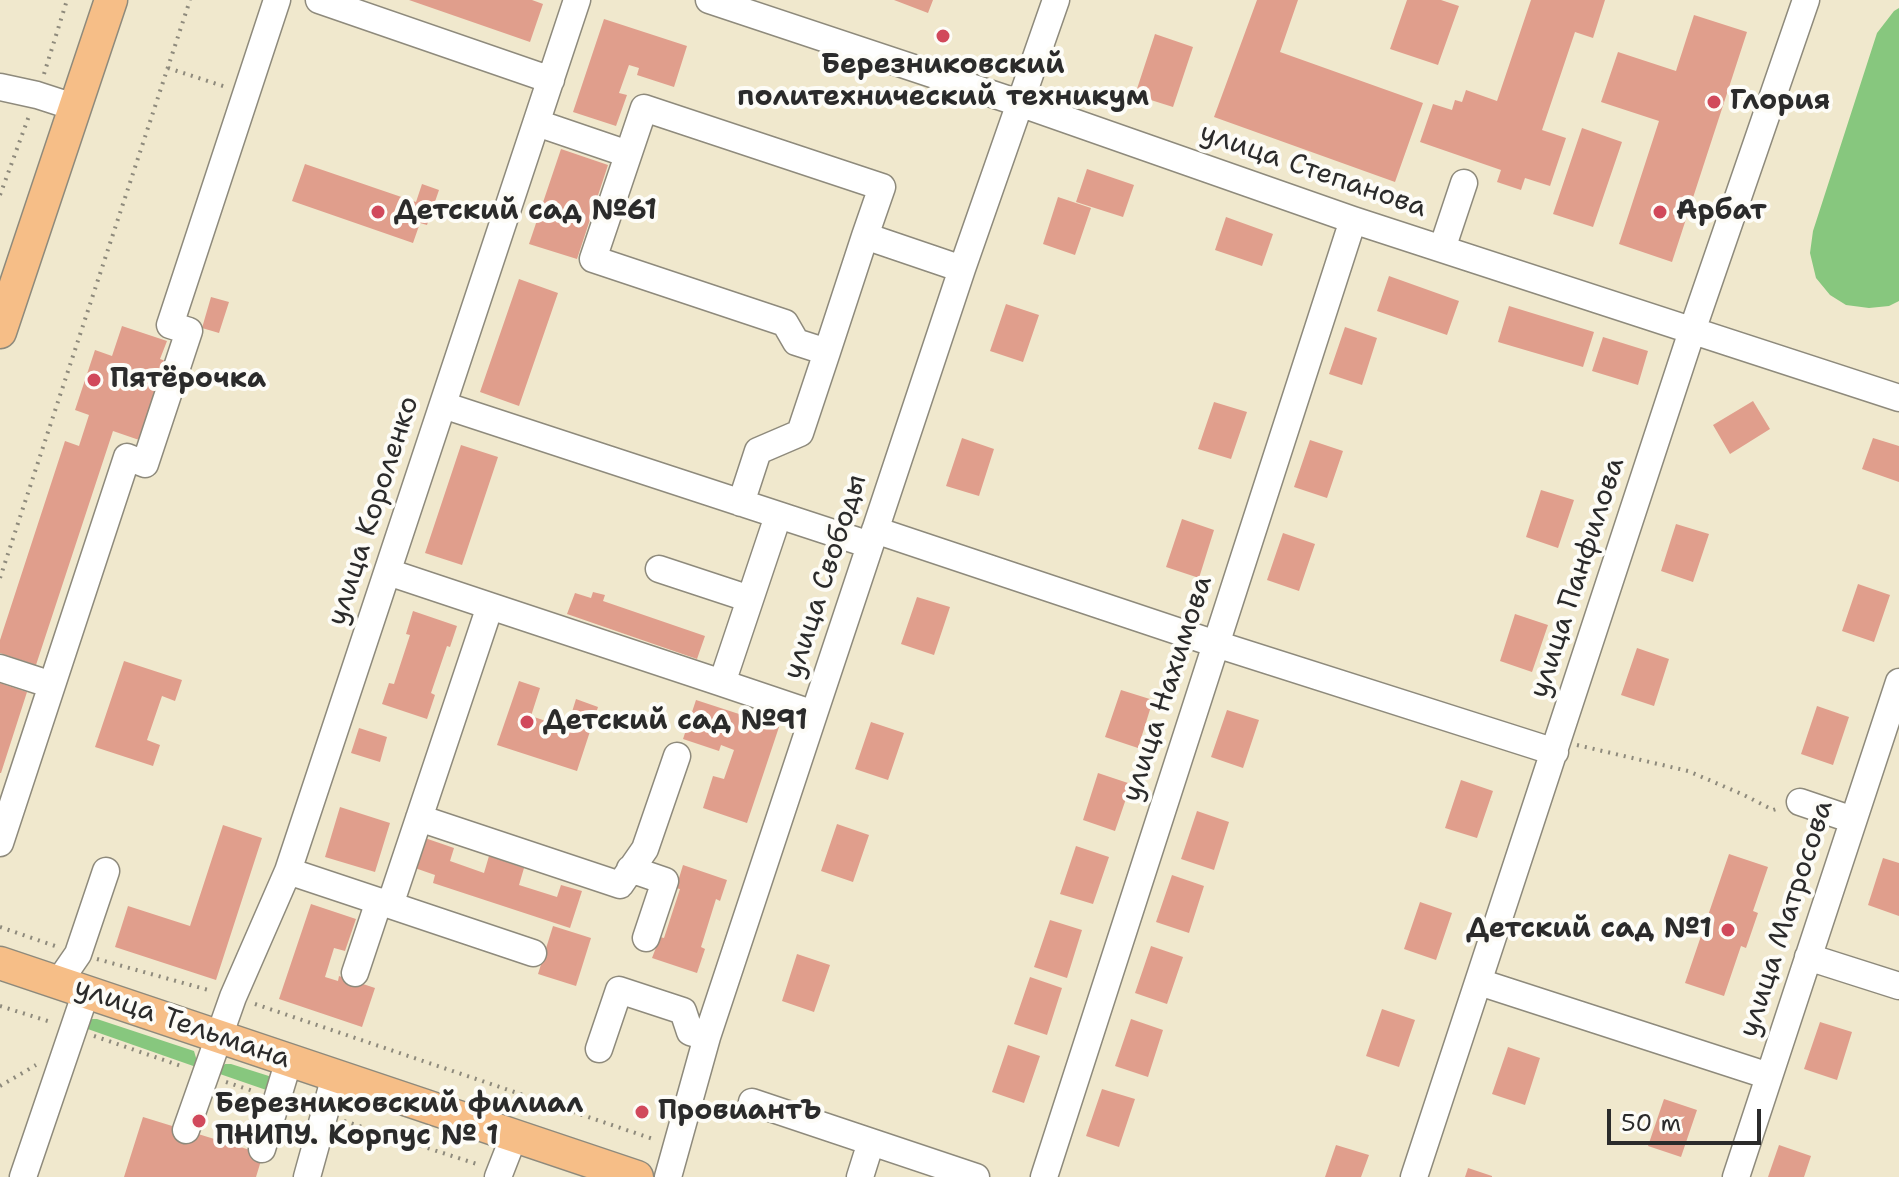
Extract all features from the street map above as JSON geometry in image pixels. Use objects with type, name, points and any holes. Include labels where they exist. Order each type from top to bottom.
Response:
[{"type":"main road","points":[[0,332],[111,0]]},
{"type":"main road","name":"улица Тельмана","points":[[0,963],[637,1177]]},
{"type":"street","points":[[0,843],[127,457],[145,464],[189,331],[170,325],[277,0]]},
{"type":"street","points":[[319,0],[551,80]]},
{"type":"street","name":"улица Короленко","points":[[186,1130],[233,997],[288,871],[577,0]]},
{"type":"street","name":"улица Степанова","points":[[709,0],[1019,103],[1353,220],[1899,398]]},
{"type":"street","name":"улица Свободы","points":[[668,1177],[707,1037],[962,269],[1056,0]]},
{"type":"street","name":"улица Панфилова","points":[[1414,1177],[1692,331],[1806,0]]},
{"type":"street","points":[[0,87],[74,107]]},
{"type":"street","points":[[741,503],[758,451],[800,433],[827,352],[865,236],[882,187],[644,108],[593,259],[785,323],[796,342],[827,352]]},
{"type":"street","points":[[537,123],[628,154]]},
{"type":"street","points":[[1442,249],[1464,183]]},
{"type":"street","name":"улица Нахимова","points":[[1044,1177],[1353,220]]},
{"type":"street","points":[[865,236],[962,269]]},
{"type":"street","points":[[443,405],[778,516],[872,538],[1557,746]]},
{"type":"street","points":[[722,683],[778,516]]},
{"type":"street","points":[[659,569],[750,599]]},
{"type":"street","points":[[388,572],[814,714]]},
{"type":"street","points":[[355,973],[419,818],[490,606]]},
{"type":"street","points":[[0,668],[52,685]]},
{"type":"street","name":"улица Матросова","points":[[1736,1177],[1899,682]]},
{"type":"street","points":[[419,818],[620,885],[645,849],[677,756]]},
{"type":"street","points":[[1800,802],[1853,820]]},
{"type":"street","points":[[630,869],[665,881],[646,938]]},
{"type":"street","points":[[23,1177],[66,1047],[78,954],[106,871]]},
{"type":"street","points":[[288,871],[533,953]]},
{"type":"street","points":[[1808,957],[1899,986]]},
{"type":"street","points":[[1479,982],[1769,1076]]},
{"type":"street","points":[[599,1049],[619,990],[683,1011],[690,1032],[707,1037]]},
{"type":"street","points":[[262,1149],[289,1060]]},
{"type":"street","points":[[307,1177],[335,1076]]},
{"type":"street","points":[[752,1102],[976,1177]]},
{"type":"street","points":[[498,1177],[514,1136]]},
{"type":"street","points":[[860,1177],[871,1142]]},
{"type":"path","points":[[0,195],[37,95],[67,0]]},
{"type":"path","points":[[0,578],[190,0]]},
{"type":"path","points":[[168,68],[246,94]]},
{"type":"path","points":[[1557,746],[1688,771],[1773,810],[1800,802]]},
{"type":"path","points":[[0,927],[78,954],[233,997],[675,1147]]},
{"type":"path","points":[[0,1086],[66,1047]]},
{"type":"green space","points":[[1899,8],[1899,301],[1889,306],[1869,308],[1846,305],[1830,295],[1816,278],[1810,253],[1813,231],[1877,33]]},
{"type":"green space","points":[[91,1019],[194,1051],[199,1068],[82,1027]]},
{"type":"green space","points":[[225,1064],[272,1077],[272,1092],[217,1073]]},
{"type":"building","points":[[409,0],[532,0],[543,4],[530,42]]},
{"type":"building","points":[[894,0],[933,0],[928,13]]},
{"type":"building","points":[[1257,0],[1298,0],[1280,52],[1423,103],[1395,182],[1214,117]]},
{"type":"building","points":[[1407,0],[1441,0],[1459,6],[1438,65],[1390,49]]},
{"type":"building","points":[[1531,0],[1605,0],[1593,38],[1575,32],[1542,130],[1566,138],[1550,186],[1525,178],[1521,190],[1497,182],[1501,170],[1420,142],[1433,104],[1452,110],[1455,100],[1462,102],[1466,90],[1497,101]]},
{"type":"building","points":[[1694,15],[1747,32],[1672,262],[1619,244],[1659,121],[1601,102],[1618,52],[1676,71]]},
{"type":"building","points":[[604,19],[687,46],[674,87],[637,75],[639,68],[629,65],[619,93],[627,95],[616,126],[573,112]]},
{"type":"building","points":[[1155,34],[1193,47],[1173,107],[1135,95]]},
{"type":"building","points":[[1582,128],[1622,142],[1593,227],[1553,214]]},
{"type":"building","points":[[561,149],[608,165],[577,259],[529,244]]},
{"type":"building","name":"Детский сад №61","points":[[305,164],[416,202],[422,184],[439,190],[427,225],[420,223],[413,243],[292,201]]},
{"type":"building","points":[[1087,169],[1134,185],[1123,217],[1076,202]]},
{"type":"building","points":[[1058,197],[1091,208],[1075,255],[1043,244]]},
{"type":"building","points":[[1226,217],[1273,234],[1262,266],[1215,250]]},
{"type":"building","points":[[1389,276],[1459,301],[1447,335],[1377,311]]},
{"type":"building","points":[[519,279],[558,293],[519,406],[480,392]]},
{"type":"building","points":[[211,297],[229,302],[219,333],[202,328]]},
{"type":"building","points":[[1006,304],[1039,315],[1023,362],[990,351]]},
{"type":"building","points":[[1509,306],[1594,332],[1583,367],[1498,342]]},
{"type":"building","points":[[122,326],[167,341],[160,359],[171,363],[145,442],[113,431],[36,665],[0,653],[0,640],[65,441],[79,446],[89,415],[75,410],[95,350],[112,356]]},
{"type":"building","points":[[1345,327],[1377,338],[1362,385],[1329,374]]},
{"type":"building","points":[[1603,337],[1648,351],[1638,385],[1592,371]]},
{"type":"building","points":[[1753,401],[1770,429],[1730,454],[1713,425]]},
{"type":"building","points":[[1214,402],[1247,412],[1231,459],[1198,449]]},
{"type":"building","points":[[962,438],[994,449],[979,496],[946,486]]},
{"type":"building","points":[[1873,438],[1899,446],[1899,482],[1862,469]]},
{"type":"building","points":[[1310,440],[1343,451],[1327,498],[1294,487]]},
{"type":"building","points":[[461,445],[498,457],[462,565],[425,553]]},
{"type":"building","points":[[1541,490],[1574,500],[1558,548],[1526,537]]},
{"type":"building","points":[[1182,519],[1214,530],[1199,578],[1166,567]]},
{"type":"building","points":[[1676,524],[1709,534],[1693,582],[1661,571]]},
{"type":"building","points":[[1283,533],[1315,544],[1299,591],[1267,580]]},
{"type":"building","points":[[1858,584],[1890,595],[1874,642],[1842,631]]},
{"type":"building","points":[[593,592],[605,595],[603,601],[705,636],[697,659],[567,614],[575,593],[591,598]]},
{"type":"building","points":[[917,597],[950,607],[934,655],[901,644]]},
{"type":"building","points":[[413,611],[457,626],[431,693],[435,695],[427,719],[382,704],[389,683],[394,684],[410,635],[406,634]]},
{"type":"building","points":[[1515,614],[1548,625],[1532,672],[1500,661]]},
{"type":"building","points":[[1637,648],[1669,659],[1654,706],[1621,695]]},
{"type":"building","points":[[124,661],[182,680],[175,701],[162,696],[147,740],[160,745],[153,766],[95,747]]},
{"type":"building","name":"Детский сад №91","points":[[519,681],[540,688],[531,716],[567,728],[576,699],[598,707],[577,771],[497,745]]},
{"type":"building","points":[[0,683],[27,692],[1,773],[0,773]]},
{"type":"building","points":[[1121,690],[1153,700],[1138,748],[1105,737]]},
{"type":"building","points":[[696,700],[779,727],[747,823],[703,808],[713,776],[724,779],[734,750],[721,745],[719,751],[683,739]]},
{"type":"building","points":[[1817,706],[1849,717],[1833,765],[1801,754]]},
{"type":"building","points":[[1227,710],[1259,720],[1243,768],[1211,757]]},
{"type":"building","points":[[871,722],[904,733],[888,780],[855,769]]},
{"type":"building","points":[[359,728],[387,737],[380,762],[351,753]]},
{"type":"building","points":[[1098,773],[1131,784],[1115,831],[1083,820]]},
{"type":"building","points":[[1461,780],[1493,791],[1477,838],[1445,828]]},
{"type":"building","points":[[340,807],[390,823],[375,872],[325,857]]},
{"type":"building","points":[[1197,811],[1229,822],[1214,870],[1181,859]]},
{"type":"building","points":[[837,824],[869,835],[853,882],[821,871]]},
{"type":"building","points":[[223,825],[262,838],[216,980],[115,947],[128,906],[190,926]]},
{"type":"building","points":[[422,837],[454,848],[450,861],[484,873],[489,856],[524,868],[519,885],[557,897],[561,885],[582,891],[570,928],[433,883],[435,875],[412,867]]},
{"type":"building","points":[[1076,846],[1109,857],[1093,904],[1060,894]]},
{"type":"building","name":"Детский сад №1","points":[[1729,854],[1768,867],[1753,911],[1758,913],[1746,948],[1741,946],[1724,996],[1685,983]]},
{"type":"building","points":[[1883,858],[1899,863],[1899,916],[1868,905]]},
{"type":"building","points":[[683,865],[727,880],[720,901],[716,899],[701,947],[705,949],[697,973],[652,958],[660,937],[664,938],[680,889],[676,888]]},
{"type":"building","points":[[1172,875],[1204,886],[1189,933],[1156,922]]},
{"type":"building","points":[[1420,902],[1452,913],[1436,960],[1404,949]]},
{"type":"building","points":[[311,904],[356,919],[345,951],[334,948],[325,977],[338,981],[339,976],[375,988],[362,1027],[279,999]]},
{"type":"building","points":[[1050,920],[1082,930],[1067,978],[1034,967]]},
{"type":"building","points":[[553,926],[591,938],[576,986],[538,974]]},
{"type":"building","points":[[1151,946],[1183,957],[1167,1004],[1135,993]]},
{"type":"building","points":[[797,954],[830,965],[814,1012],[782,1001]]},
{"type":"building","points":[[1030,977],[1062,988],[1047,1035],[1014,1024]]},
{"type":"building","points":[[1382,1009],[1415,1020],[1399,1067],[1366,1056]]},
{"type":"building","points":[[1131,1019],[1163,1030],[1148,1077],[1115,1066]]},
{"type":"building","points":[[1820,1022],[1852,1032],[1837,1080],[1804,1069]]},
{"type":"building","points":[[1008,1045],[1040,1056],[1024,1103],[992,1092]]},
{"type":"building","points":[[1508,1047],[1540,1058],[1525,1105],[1492,1094]]},
{"type":"building","points":[[1102,1089],[1135,1099],[1119,1147],[1086,1136]]},
{"type":"building","points":[[1664,1099],[1697,1110],[1681,1157],[1648,1146]]},
{"type":"building","points":[[143,1117],[263,1154],[256,1177],[124,1177]]},
{"type":"building","points":[[1336,1145],[1369,1155],[1361,1177],[1325,1177]]},
{"type":"building","points":[[1779,1145],[1811,1156],[1804,1177],[1768,1177]]},
{"type":"building","points":[[1468,1168],[1492,1176],[1492,1177],[1465,1177]]},
{"type":"place","name":"Березниковский политехнический техникум","points":[[943,36]]},
{"type":"place","name":"Глория","points":[[1714,102]]},
{"type":"place","name":"Детский сад №61","points":[[378,212]]},
{"type":"place","name":"Арбат","points":[[1660,212]]},
{"type":"place","name":"Пятёрочка","points":[[94,380]]},
{"type":"place","name":"Детский сад №91","points":[[527,722]]},
{"type":"place","name":"Детский сад №1","points":[[1728,930]]},
{"type":"place","name":"ПровиантЪ","points":[[642,1112]]},
{"type":"place","name":"Березниковский филиал ПНИПУ. Корпус № 1","points":[[199,1121]]}]
